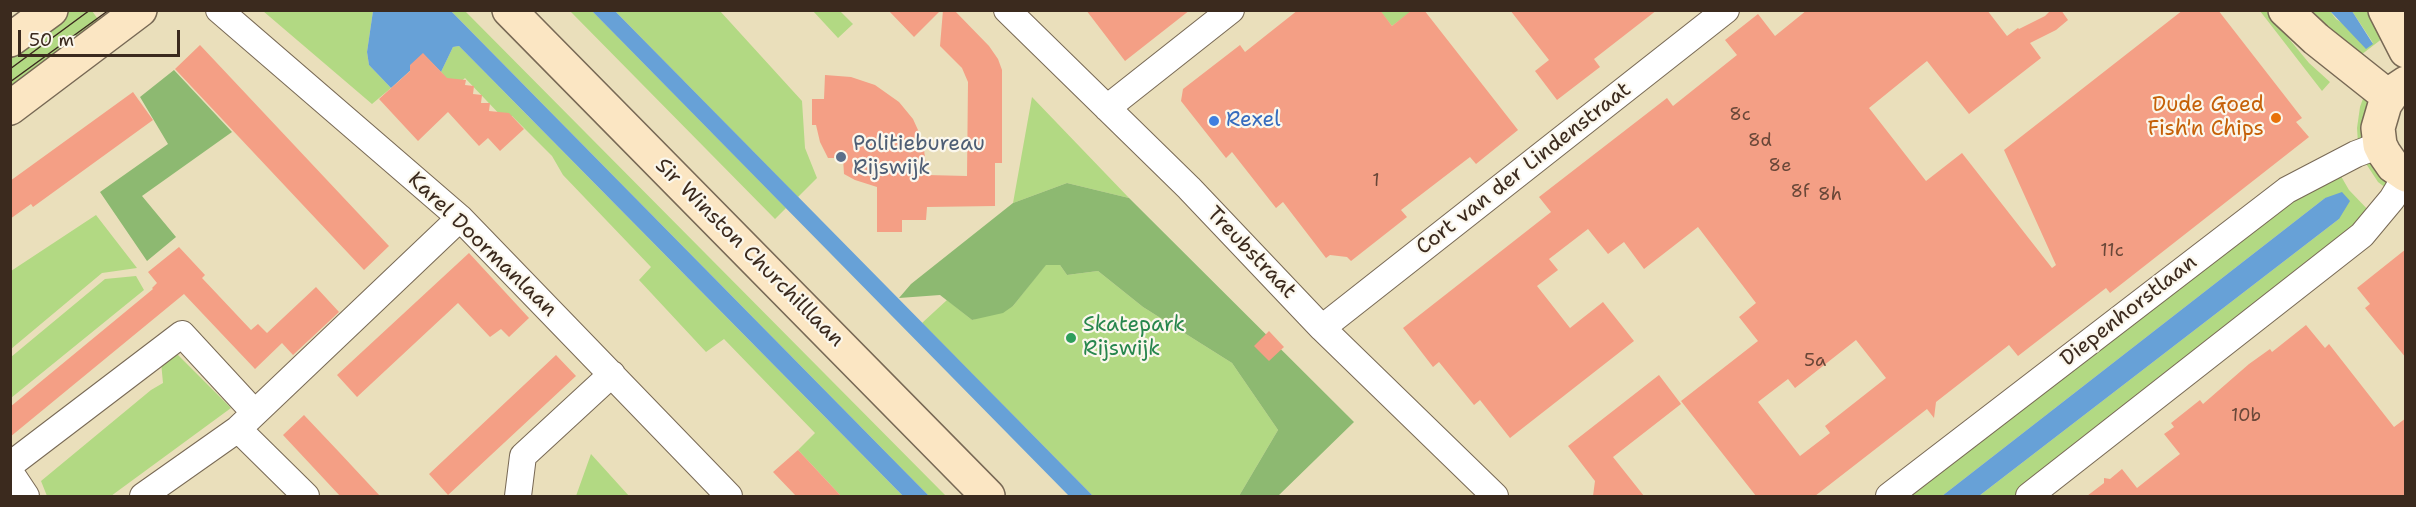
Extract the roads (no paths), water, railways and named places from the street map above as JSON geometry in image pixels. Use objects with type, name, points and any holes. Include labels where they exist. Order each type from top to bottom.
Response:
[{"type":"street","points":[[10,40],[51,10]]},
{"type":"street","points":[[10,108],[140,10]]},
{"type":"street","name":"Karel Doormanlaan","points":[[219,10],[460,218],[729,496]]},
{"type":"street","name":"Sir Winston Churchilllaan","points":[[509,10],[988,496]]},
{"type":"street","name":"Treubstraat","points":[[1007,10],[1189,188],[1322,328],[1495,496]]},
{"type":"street","points":[[1107,108],[1231,10]]},
{"type":"street","name":"Cort van der Lindenstraat","points":[[1322,328],[1726,10]]},
{"type":"street","points":[[2029,496],[2362,235],[2392,199],[2406,176],[2388,159],[2380,145],[2379,120],[2397,90],[2316,39],[2285,10]]},
{"type":"street","points":[[2385,10],[2406,51]]},
{"type":"street","name":"Diepenhorstlaan","points":[[1889,496],[2287,190],[2356,154],[2380,145]]},
{"type":"street","points":[[143,496],[246,420],[460,218]]},
{"type":"street","points":[[10,465],[182,334],[306,496]]},
{"type":"street","points":[[518,496],[523,456],[612,374]]},
{"type":"street","points":[[10,472],[26,496]]},
{"type":"water","points":[[373,11],[451,11],[929,496],[903,496],[459,46],[453,47],[441,72],[423,54],[412,69],[391,88],[369,65],[367,52]]},
{"type":"water","points":[[592,11],[615,11],[1093,496],[1069,496]]},
{"type":"water","points":[[2330,11],[2352,11],[2373,44],[2366,49]]},
{"type":"water","points":[[2342,192],[2350,201],[2339,219],[1979,496],[1942,496],[2325,198]]},
{"type":"tram line","points":[[10,69],[90,10]]},
{"type":"tram line","points":[[10,82],[109,10]]},
{"type":"place","name":"Dude Goed Fish'n Chips","points":[[2276,118]]},
{"type":"place","name":"Rexel","points":[[1214,121]]},
{"type":"place","name":"Politiebureau Rijswijk","points":[[841,157]]},
{"type":"place","name":"Skatepark Rijswijk","points":[[1071,338]]}]
